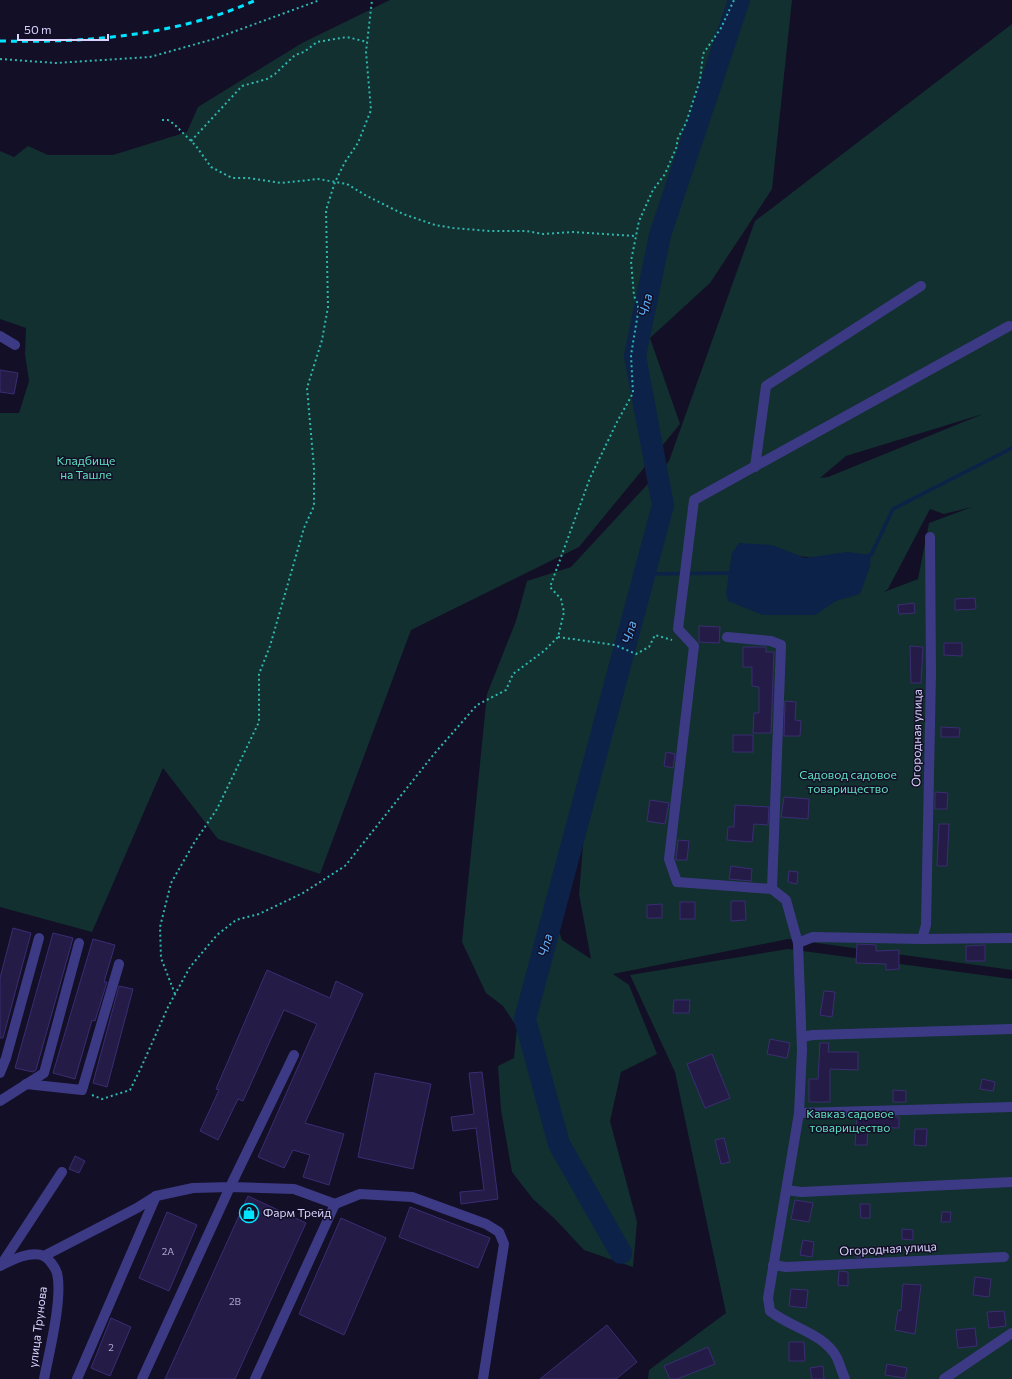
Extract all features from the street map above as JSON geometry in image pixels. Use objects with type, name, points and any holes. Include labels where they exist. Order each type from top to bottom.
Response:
[{"type":"street","points":[[755,467],[766,386],[921,286]]},
{"type":"street","points":[[844,1379],[836,1357],[822,1340],[781,1320],[770,1311],[768,1298],[799,1114],[802,1037],[798,943],[786,900],[772,889],[677,882],[669,859],[694,646],[678,629],[694,500],[1010,326]]},
{"type":"street","points":[[0,336],[15,345]]},
{"type":"street","name":"Огородная улица","points":[[922,939],[926,926],[929,817],[931,674],[930,537]]},
{"type":"street","points":[[728,637],[771,641],[781,645],[772,889]]},
{"type":"street","points":[[798,943],[813,937],[922,939],[1012,938]]},
{"type":"street","points":[[0,1073],[6,1058],[39,938]]},
{"type":"street","points":[[0,1101],[44,1073],[80,943]]},
{"type":"street","points":[[26,1084],[82,1090],[119,964]]},
{"type":"street","points":[[802,1037],[813,1035],[1012,1029]]},
{"type":"street","points":[[142,1379],[230,1187],[294,1055]]},
{"type":"street","points":[[799,1114],[1012,1107]]},
{"type":"street","points":[[0,1265],[62,1172]]},
{"type":"street","points":[[787,1190],[801,1192],[1012,1182]]},
{"type":"street","points":[[0,1265],[34,1254],[44,1256],[138,1208],[156,1196],[193,1188],[230,1187],[294,1189],[335,1204],[360,1194],[412,1197],[486,1224],[499,1232],[504,1244],[483,1379]]},
{"type":"street","points":[[77,1379],[156,1196]]},
{"type":"street","points":[[255,1379],[335,1204]]},
{"type":"street","name":"улица Трунова","points":[[44,1256],[50,1261],[56,1272],[58,1292],[53,1332],[44,1379]]},
{"type":"street","name":"Огородная улица","points":[[773,1265],[786,1267],[1004,1257]]},
{"type":"street","points":[[944,1379],[1012,1332]]},
{"type":"path","points":[[0,59],[56,63],[150,57],[214,39],[320,0]]},
{"type":"path","points":[[175,994],[161,958],[160,935],[160,927],[171,883],[217,809],[259,722],[259,674],[270,646],[304,528],[314,506],[314,468],[307,388],[322,340],[328,307],[326,210],[335,182],[344,162],[358,143],[371,110],[366,52],[372,0]]},
{"type":"path","points":[[82,1090],[102,1100],[130,1090],[175,994],[190,967],[217,935],[236,920],[259,914],[303,893],[345,866],[434,754],[477,705],[506,690],[513,674],[544,651],[558,637],[564,612],[561,599],[550,587],[590,478],[633,393],[632,356],[638,304],[634,296],[631,260],[639,221],[653,190],[666,174],[677,146],[677,140],[686,123],[700,80],[703,54],[720,28],[734,0]]},
{"type":"path","points":[[191,142],[242,86],[267,79],[275,74],[295,55],[304,52],[317,42],[347,38],[367,42]]},
{"type":"path","points":[[162,120],[168,120],[174,124],[211,167],[232,178],[248,178],[281,183],[318,179],[348,184],[365,195],[403,214],[435,225],[472,230],[526,231],[543,234],[573,232],[636,236]]},
{"type":"path","points":[[558,637],[615,645],[636,654],[649,647],[655,635],[675,640]]},
{"type":"green space","name":"Кладбище на Ташле","points":[[390,0],[792,0],[772,189],[710,283],[650,338],[680,424],[579,547],[411,630],[320,874],[218,839],[163,768],[92,932],[0,907],[0,413],[19,413],[29,381],[25,354],[26,328],[0,319],[0,151],[14,157],[28,146],[48,155],[113,155],[187,132],[198,107],[302,43]]},
{"type":"green space","name":"Садовод садовое товарищество","points":[[1012,24],[1012,970],[788,939],[613,974],[629,985],[657,1054],[621,1072],[610,1121],[637,1222],[633,1267],[584,1250],[555,1219],[533,1199],[512,1172],[501,1110],[498,1066],[514,1058],[517,1027],[503,1006],[486,993],[462,942],[487,694],[516,621],[527,581],[571,567],[669,461],[755,221]],"holes":[[[983,414],[828,477],[820,478],[846,456]],[[972,507],[929,523],[918,579],[884,592],[888,589],[930,509],[944,514]],[[799,556],[823,559],[782,615]],[[584,833],[579,894],[591,959],[562,940],[554,918],[565,907]]]},
{"type":"green space","name":"Кавказ садовое товарищество","points":[[788,949],[1012,979],[1012,1379],[648,1379],[649,1370],[726,1313],[675,1072],[630,975]]},
{"type":"water","points":[[739,543],[772,545],[805,558],[847,552],[871,555],[870,567],[860,594],[836,601],[815,615],[763,615],[728,601],[726,593],[732,553]]},
{"type":"building","points":[[0,370],[18,373],[14,394],[0,392]]},
{"type":"building","points":[[975,598],[976,609],[955,610],[955,599]]},
{"type":"building","points":[[914,603],[915,613],[899,614],[898,605]]},
{"type":"building","points":[[699,626],[720,627],[719,643],[699,642]]},
{"type":"building","points":[[944,643],[962,643],[962,656],[944,655]]},
{"type":"building","points":[[910,646],[923,647],[921,683],[911,683]]},
{"type":"building","points":[[743,647],[766,647],[766,652],[774,652],[771,733],[753,733],[754,713],[759,713],[759,687],[752,686],[752,667],[743,667]]},
{"type":"building","points":[[785,701],[796,702],[795,720],[801,721],[800,736],[784,736]]},
{"type":"building","points":[[941,727],[960,728],[959,737],[941,737]]},
{"type":"building","points":[[733,735],[753,735],[753,752],[733,752]]},
{"type":"building","points":[[666,752],[675,754],[673,768],[664,766]]},
{"type":"building","points":[[935,792],[948,793],[947,809],[935,809]]},
{"type":"building","points":[[784,797],[809,799],[808,819],[781,817]]},
{"type":"building","points":[[650,800],[669,803],[665,824],[647,821]]},
{"type":"building","points":[[735,805],[769,807],[768,825],[754,824],[752,842],[727,840],[728,827],[734,827]]},
{"type":"building","points":[[939,824],[949,824],[947,866],[937,866]]},
{"type":"building","points":[[678,840],[689,841],[687,860],[676,860]]},
{"type":"building","points":[[731,866],[752,869],[751,881],[729,879]]},
{"type":"building","points":[[789,871],[798,872],[797,884],[788,882]]},
{"type":"building","points":[[731,901],[745,901],[746,920],[731,921]]},
{"type":"building","points":[[680,902],[695,902],[695,919],[680,919]]},
{"type":"building","points":[[662,904],[662,918],[647,918],[647,905]]},
{"type":"building","points":[[13,928],[31,933],[3,1038],[0,1038],[0,978]]},
{"type":"building","points":[[53,933],[73,938],[36,1070],[33,1072],[15,1068]]},
{"type":"building","points":[[93,939],[115,945],[104,982],[107,982],[95,1021],[92,1020],[75,1079],[53,1073]]},
{"type":"building","points":[[857,944],[876,945],[876,951],[899,950],[899,969],[886,970],[886,964],[856,963]]},
{"type":"building","points":[[985,945],[985,961],[966,961],[966,946]]},
{"type":"building","points":[[267,970],[330,998],[336,981],[363,994],[305,1123],[344,1134],[329,1185],[303,1177],[310,1155],[293,1150],[284,1168],[258,1157],[317,1024],[284,1010],[243,1101],[238,1099],[218,1140],[200,1131],[219,1090],[216,1089]]},
{"type":"building","points":[[119,986],[133,989],[107,1087],[93,1083]]},
{"type":"building","points":[[824,991],[835,992],[832,1017],[820,1015]]},
{"type":"building","points":[[674,1000],[690,1000],[689,1013],[673,1013]]},
{"type":"building","points":[[770,1039],[790,1043],[787,1058],[767,1054]]},
{"type":"building","points":[[820,1043],[829,1043],[828,1052],[858,1052],[858,1070],[830,1069],[830,1102],[809,1102],[809,1079],[818,1079]]},
{"type":"building","points":[[712,1054],[730,1098],[705,1108],[687,1064]]},
{"type":"building","points":[[482,1072],[498,1199],[461,1204],[460,1192],[484,1190],[476,1128],[453,1131],[451,1117],[474,1114],[469,1073]]},
{"type":"building","points":[[375,1073],[431,1084],[413,1169],[358,1157]]},
{"type":"building","points":[[982,1079],[995,1082],[993,1091],[980,1089]]},
{"type":"building","points":[[893,1090],[906,1091],[906,1102],[893,1102]]},
{"type":"building","points":[[899,1117],[899,1128],[868,1127],[867,1145],[855,1145],[857,1118]]},
{"type":"building","points":[[915,1129],[927,1129],[926,1146],[914,1145]]},
{"type":"building","points":[[724,1138],[730,1162],[721,1164],[715,1140]]},
{"type":"building","points":[[75,1156],[85,1161],[79,1173],[69,1169]]},
{"type":"building","points":[[248,1196],[306,1223],[235,1379],[165,1379]]},
{"type":"building","points":[[795,1200],[813,1203],[809,1222],[791,1219]]},
{"type":"building","points":[[860,1204],[870,1204],[870,1218],[861,1218]]},
{"type":"building","points":[[410,1207],[490,1238],[478,1268],[399,1237]]},
{"type":"building","points":[[167,1212],[197,1225],[169,1291],[139,1278]]},
{"type":"building","points":[[942,1212],[951,1212],[950,1222],[941,1222]]},
{"type":"building","points":[[341,1218],[386,1238],[344,1335],[299,1314]]},
{"type":"building","points":[[902,1229],[913,1230],[913,1240],[902,1239]]},
{"type":"building","points":[[803,1240],[814,1242],[812,1257],[800,1255]]},
{"type":"building","points":[[855,1249],[865,1249],[865,1257],[856,1257]]},
{"type":"building","points":[[839,1271],[848,1272],[848,1286],[838,1285]]},
{"type":"building","points":[[975,1277],[991,1279],[989,1297],[973,1295]]},
{"type":"building","points":[[903,1284],[921,1285],[915,1334],[895,1330],[898,1310],[901,1311]]},
{"type":"building","points":[[791,1289],[808,1290],[806,1308],[789,1306]]},
{"type":"building","points":[[1004,1311],[1006,1326],[989,1328],[987,1312]]},
{"type":"building","points":[[111,1318],[131,1327],[110,1376],[91,1368]]},
{"type":"building","points":[[607,1325],[637,1362],[616,1379],[540,1379]]},
{"type":"building","points":[[975,1328],[977,1346],[958,1348],[956,1330]]},
{"type":"building","points":[[789,1342],[804,1342],[805,1361],[789,1361]]},
{"type":"building","points":[[708,1347],[715,1364],[677,1379],[670,1379],[664,1366]]},
{"type":"building","points":[[887,1364],[907,1368],[905,1378],[885,1375]]},
{"type":"building","points":[[823,1366],[824,1379],[812,1379],[810,1368]]},
{"type":"waterway","name":"Чла","points":[[621,1253],[559,1144],[525,1019],[663,505],[635,356],[660,235],[739,0]]},
{"type":"waterway","points":[[867,556],[871,555],[893,509],[1012,448]]},
{"type":"waterway","points":[[645,574],[729,573],[731,576]]},
{"type":"railway","points":[[0,41],[65,40],[131,35],[195,22],[256,0]]},
{"type":"place","name":"Фарм Трейд","points":[[249,1213]]}]
